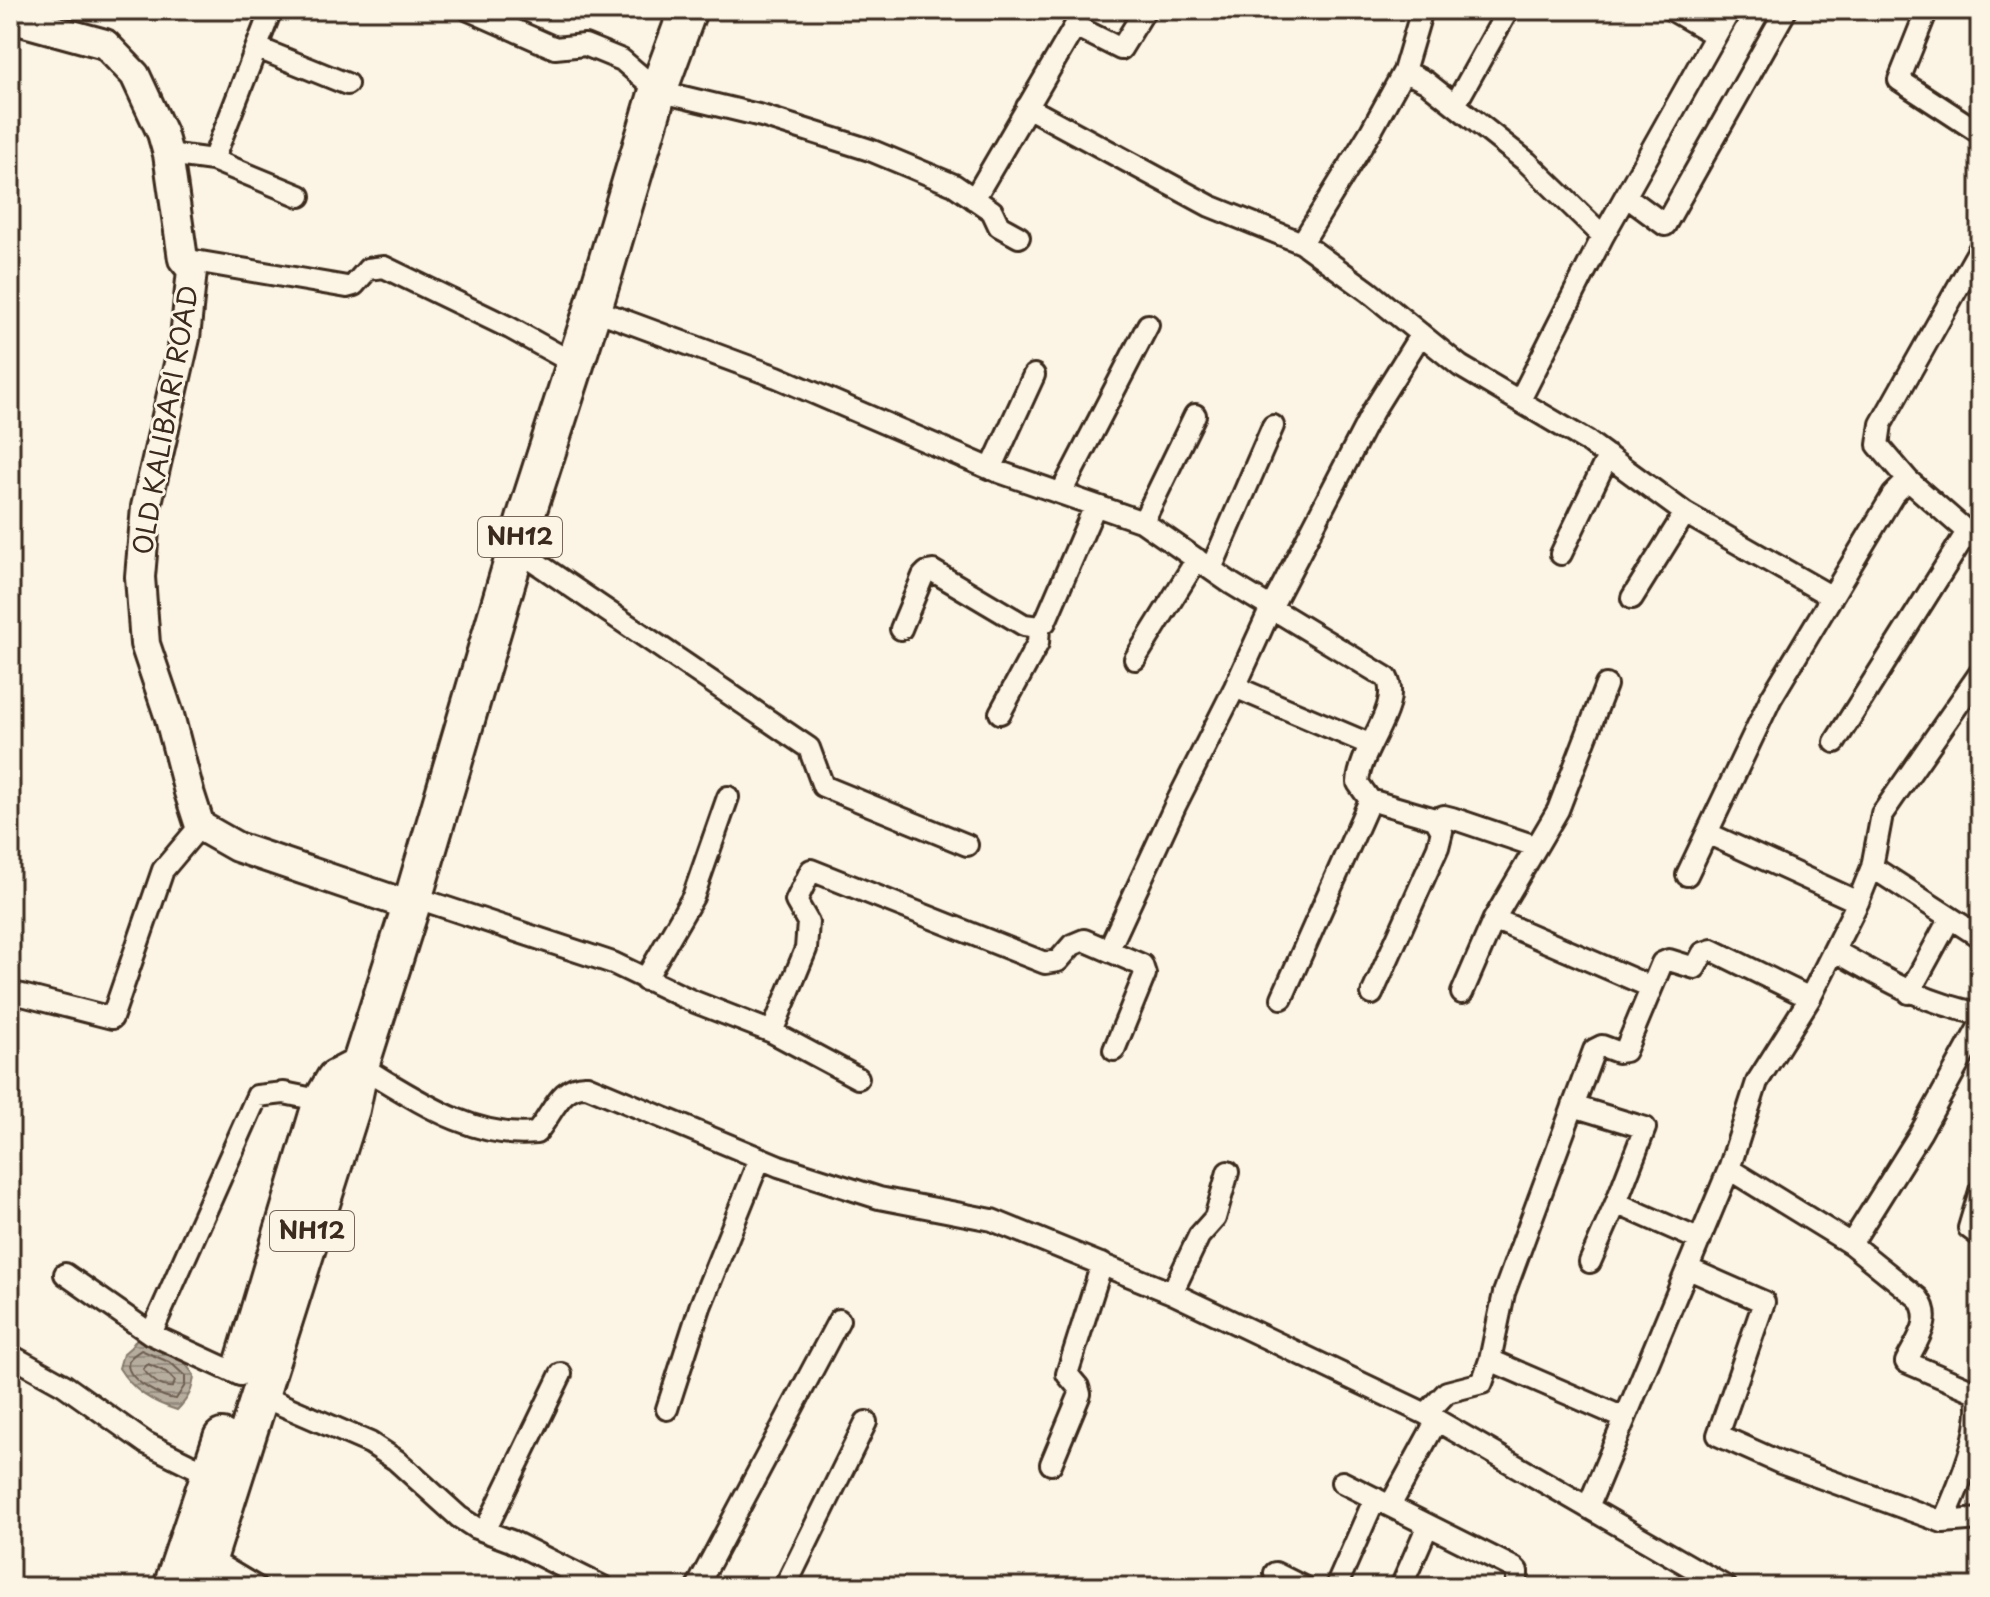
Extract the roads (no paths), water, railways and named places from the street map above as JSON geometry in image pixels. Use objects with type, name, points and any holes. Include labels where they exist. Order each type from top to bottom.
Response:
[{"type":"highway","name":"NH12","points":[[360,1066],[658,91],[688,10]]},
{"type":"highway","points":[[172,1587],[211,1475],[250,1385],[336,1105],[335,1079],[360,1066]]},
{"type":"highway","points":[[204,1573],[233,1486],[250,1385]]},
{"type":"street","points":[[213,160],[271,10]]},
{"type":"street","points":[[469,10],[555,48],[585,45],[622,60],[658,91],[762,116],[870,150],[954,185],[992,211],[999,226],[1019,237]]},
{"type":"street","points":[[974,199],[1075,26],[1121,49],[1145,10]]},
{"type":"street","points":[[1302,243],[1404,71],[1422,10]]},
{"type":"street","points":[[1672,10],[1714,34]]},
{"type":"street","points":[[1520,400],[1603,236],[1730,10]]},
{"type":"street","points":[[1627,197],[1665,225],[1786,10]]},
{"type":"street","points":[[1455,105],[1504,11]]},
{"type":"street","points":[[1925,12],[1899,80],[1980,133]]},
{"type":"street","name":"OLD KALIBARI ROAD","points":[[10,18],[105,44],[135,75],[162,133],[168,154],[183,259],[192,270],[185,338],[146,507],[140,577],[145,644],[169,715],[200,826]]},
{"type":"street","points":[[258,48],[347,84]]},
{"type":"street","points":[[1404,71],[1426,82],[1527,162],[1603,236]]},
{"type":"street","points":[[1027,107],[1210,206],[1302,243],[1460,366],[1608,456],[1685,513],[1832,597]]},
{"type":"street","points":[[168,154],[213,160],[300,196]]},
{"type":"street","points":[[1835,742],[1974,538],[1908,480],[1878,445],[1881,424],[1980,248]]},
{"type":"street","points":[[183,259],[347,287],[354,285],[368,269],[384,267],[510,328],[575,364]]},
{"type":"street","points":[[593,309],[777,377],[991,469],[1143,522],[1271,608],[1387,678],[1392,687],[1391,697],[1369,744],[1358,783],[1370,800],[1435,819],[1444,816],[1452,818],[1535,846]]},
{"type":"street","points":[[1061,493],[1148,325]]},
{"type":"street","points":[[1109,949],[1271,608],[1373,411],[1421,334]]},
{"type":"street","points":[[991,469],[1034,375]]},
{"type":"street","points":[[1143,522],[1195,415]]},
{"type":"street","points":[[1135,659],[1204,564],[1273,426]]},
{"type":"street","points":[[1561,554],[1608,456]]},
{"type":"street","points":[[1687,875],[1771,698],[1893,495],[1908,480]]},
{"type":"street","points":[[1000,713],[1038,643],[1039,627],[1045,622],[1095,506]]},
{"type":"street","points":[[1632,598],[1685,513]]},
{"type":"street","points":[[516,549],[809,748],[823,786],[967,845]]},
{"type":"street","points":[[901,629],[923,576],[933,571],[1024,625],[1039,627]]},
{"type":"street","points":[[1588,1507],[1729,1169],[1757,1082],[1810,998],[1858,902],[1872,867],[1882,814],[1980,673]]},
{"type":"street","points":[[1462,993],[1494,919],[1558,810],[1606,685]]},
{"type":"street","points":[[1235,687],[1369,744]]},
{"type":"street","points":[[645,980],[693,897],[728,797]]},
{"type":"street","points":[[1282,998],[1370,800]]},
{"type":"street","points":[[1372,994],[1441,839],[1442,831],[1435,819]]},
{"type":"street","points":[[10,992],[112,1018],[163,870],[200,826],[237,847],[613,963],[645,980],[772,1032],[858,1078]]},
{"type":"street","points":[[1707,833],[1858,902]]},
{"type":"street","points":[[1872,867],[1980,937]]},
{"type":"street","points":[[772,1032],[806,949],[808,922],[796,901],[811,870],[1045,963],[1058,961],[1072,945],[1084,940],[1142,965],[1145,969],[1114,1050]]},
{"type":"street","points":[[1909,993],[1950,918]]},
{"type":"street","points":[[1494,919],[1651,987]]},
{"type":"street","points":[[1336,1587],[1447,1392],[1482,1383],[1490,1360],[1499,1310],[1594,1050],[1602,1046],[1618,1052],[1625,1051],[1665,960],[1695,968],[1703,953],[1712,950],[1810,998]]},
{"type":"street","points":[[1835,951],[1909,993],[1944,1007],[1980,1014]]},
{"type":"street","points":[[1851,1244],[1921,1132],[1980,1025]]},
{"type":"street","points":[[360,1066],[437,1112],[491,1129],[536,1133],[568,1089],[577,1085],[587,1086],[760,1158],[879,1198],[992,1220],[1172,1293],[1432,1417],[1726,1587]]},
{"type":"street","points":[[151,1334],[257,1096],[284,1093],[336,1105]]},
{"type":"street","points":[[1573,1106],[1645,1128],[1590,1262]]},
{"type":"street","points":[[667,1409],[700,1307],[760,1158]]},
{"type":"street","points":[[1729,1169],[1851,1244],[1918,1298],[1926,1308],[1927,1319],[1906,1362],[1976,1392],[1980,1404],[1979,1422],[1943,1522]]},
{"type":"street","points":[[1172,1293],[1199,1236],[1215,1218],[1228,1172]]},
{"type":"street","points":[[1980,1191],[1969,1228],[1980,1236]]},
{"type":"street","points":[[1616,1203],[1700,1240]]},
{"type":"street","points":[[1051,1464],[1080,1394],[1078,1387],[1068,1378],[1067,1369],[1102,1264]]},
{"type":"street","points":[[1689,1269],[1764,1302],[1718,1435],[1781,1463],[1943,1522],[1980,1519]]},
{"type":"street","points":[[65,1274],[151,1334],[370,1443],[396,1460],[459,1517],[603,1587]]},
{"type":"street","points":[[697,1587],[839,1320]]},
{"type":"street","points":[[10,1355],[64,1385],[146,1443],[211,1475]]},
{"type":"street","points":[[1490,1360],[1624,1418]]},
{"type":"street","points":[[485,1531],[561,1374]]},
{"type":"street","points":[[785,1587],[866,1422]]},
{"type":"street","points":[[1342,1482],[1514,1568],[1517,1571],[1517,1587]]},
{"type":"street","points":[[1401,1587],[1428,1525]]},
{"type":"street","points":[[204,1573],[256,1587]]},
{"type":"street","points":[[1275,1573],[1303,1587]]},
{"type":"water","points":[[138,1337],[184,1362],[194,1375],[189,1394],[177,1410],[144,1395],[119,1368],[123,1354]]}]
